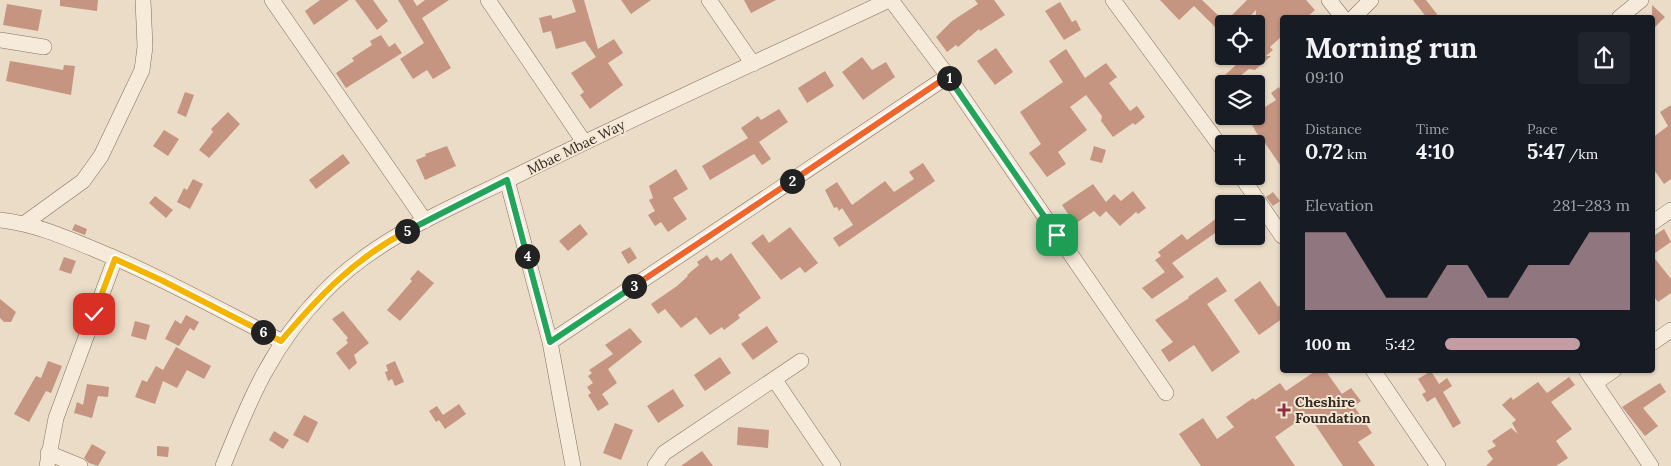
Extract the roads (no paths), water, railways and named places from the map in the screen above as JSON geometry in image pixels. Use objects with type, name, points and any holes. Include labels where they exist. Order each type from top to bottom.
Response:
[{"type":"street","points":[[25,223],[83,181],[101,156],[142,70],[145,47],[143,0]]},
{"type":"street","points":[[272,0],[425,222]]},
{"type":"street","points":[[488,0],[584,142]]},
{"type":"street","points":[[710,0],[754,64]]},
{"type":"street","points":[[890,0],[948,76],[1166,393]]},
{"type":"street","name":"Mbae Mbae Way","points":[[223,466],[255,390],[281,341],[324,291],[380,245],[584,142],[890,0]]},
{"type":"street","points":[[1113,0],[1215,139]]},
{"type":"street","points":[[1329,0],[1341,15]]},
{"type":"street","points":[[1356,15],[1371,0]]},
{"type":"street","points":[[1623,15],[1641,0]]},
{"type":"street","points":[[0,40],[44,47]]},
{"type":"street","points":[[550,342],[948,76]]},
{"type":"street","points":[[507,180],[550,342],[572,466]]},
{"type":"street","points":[[1247,185],[1280,233]]},
{"type":"street","points":[[1655,222],[1671,210]]},
{"type":"street","points":[[0,220],[25,223],[58,233],[161,280],[281,341]]},
{"type":"street","points":[[80,466],[47,459],[56,418],[115,259]]},
{"type":"street","points":[[1655,341],[1671,330]]},
{"type":"street","points":[[655,466],[664,453],[801,361]]},
{"type":"street","points":[[1375,373],[1438,466]]},
{"type":"street","points":[[1588,373],[1651,466]]},
{"type":"street","points":[[1595,383],[1610,373]]},
{"type":"street","points":[[774,379],[832,466]]},
{"type":"place","name":"Cheshire Foundation","points":[[1284,410]]}]
